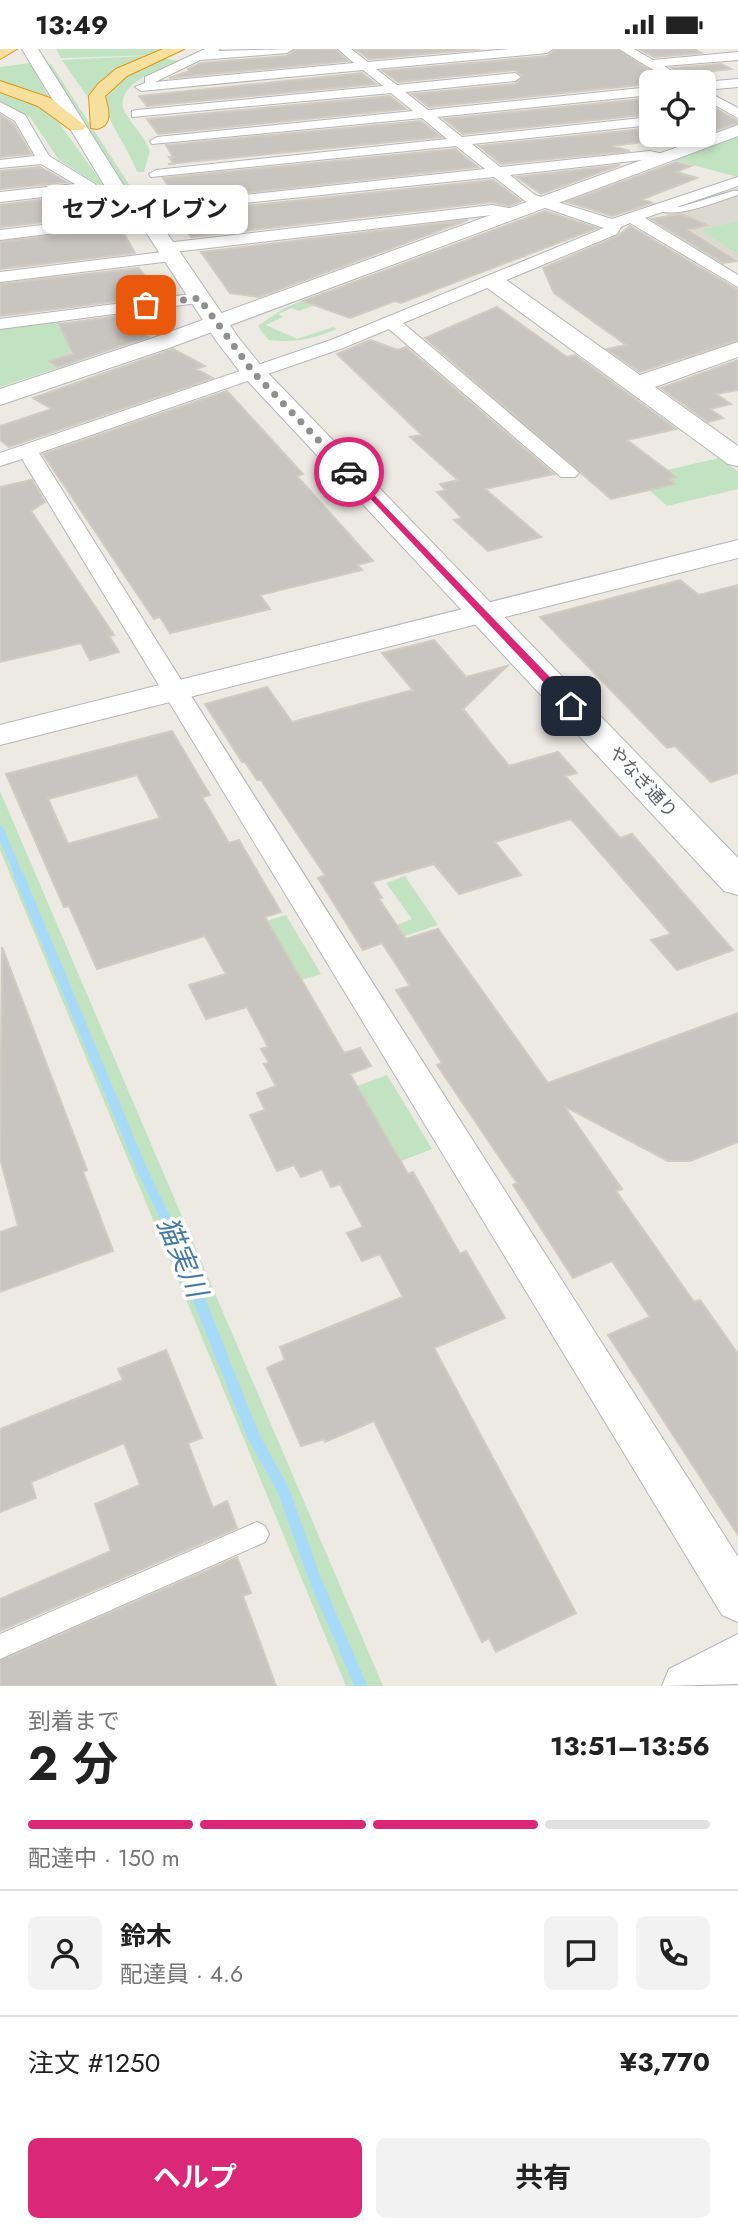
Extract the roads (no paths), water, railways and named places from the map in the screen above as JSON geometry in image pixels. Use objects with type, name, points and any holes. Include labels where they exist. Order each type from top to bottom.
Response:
[{"type":"highway","points":[[0,54],[9,49]]},
{"type":"highway","points":[[97,124],[101,116],[97,96],[104,86],[123,73],[176,49]]},
{"type":"highway","points":[[0,86],[44,102],[77,126]]},
{"type":"street","name":"やなぎ通り","points":[[30,49],[122,198],[141,205],[199,298],[253,372],[738,882]]},
{"type":"street","points":[[176,208],[132,102],[141,87],[214,49]]},
{"type":"street","points":[[196,57],[287,49]]},
{"type":"street","points":[[344,49],[530,198],[610,225],[737,187]]},
{"type":"street","points":[[141,87],[547,49]]},
{"type":"street","points":[[625,49],[661,70]]},
{"type":"street","points":[[483,55],[550,102]]},
{"type":"street","points":[[53,56],[112,145]]},
{"type":"street","points":[[651,64],[738,56]]},
{"type":"street","points":[[137,114],[394,89],[524,83]]},
{"type":"street","points":[[716,85],[738,83]]},
{"type":"street","points":[[160,168],[425,114],[639,92]]},
{"type":"street","points":[[716,103],[737,119]]},
{"type":"street","points":[[0,106],[20,118],[44,159],[90,187],[112,222]]},
{"type":"street","points":[[716,115],[737,119]]},
{"type":"street","points":[[0,397],[216,323],[663,158],[737,119]]},
{"type":"street","points":[[160,168],[459,142],[639,122]]},
{"type":"street","points":[[9,132],[28,130]]},
{"type":"street","points":[[0,235],[112,222],[141,205],[176,208],[650,155],[663,158]]},
{"type":"street","points":[[0,164],[44,159]]},
{"type":"street","points":[[0,197],[90,187]]},
{"type":"street","points":[[0,277],[492,210],[514,213]]},
{"type":"street","points":[[631,218],[738,282]]},
{"type":"street","points":[[0,460],[337,344],[494,282],[611,231],[610,225]]},
{"type":"street","points":[[494,282],[639,384],[738,458]]},
{"type":"street","points":[[0,324],[199,298]]},
{"type":"street","points":[[391,322],[568,473]]},
{"type":"street","points":[[639,384],[738,349]]},
{"type":"street","points":[[27,450],[283,870],[360,988],[738,1599]]},
{"type":"street","points":[[0,735],[738,549]]},
{"type":"street","points":[[686,1686],[738,1658]]},
{"type":"lane","points":[[0,1647],[257,1534]]},
{"type":"waterway","name":"猫実川","points":[[0,830],[20,878]]},
{"type":"waterway","name":"猫実川","points":[[19,876],[143,1172],[174,1236]]},
{"type":"waterway","name":"猫実川","points":[[173,1234],[253,1435],[284,1492],[316,1582],[361,1686]]},
{"type":"place","name":"セブン-イレブン","points":[[146,305]]}]
